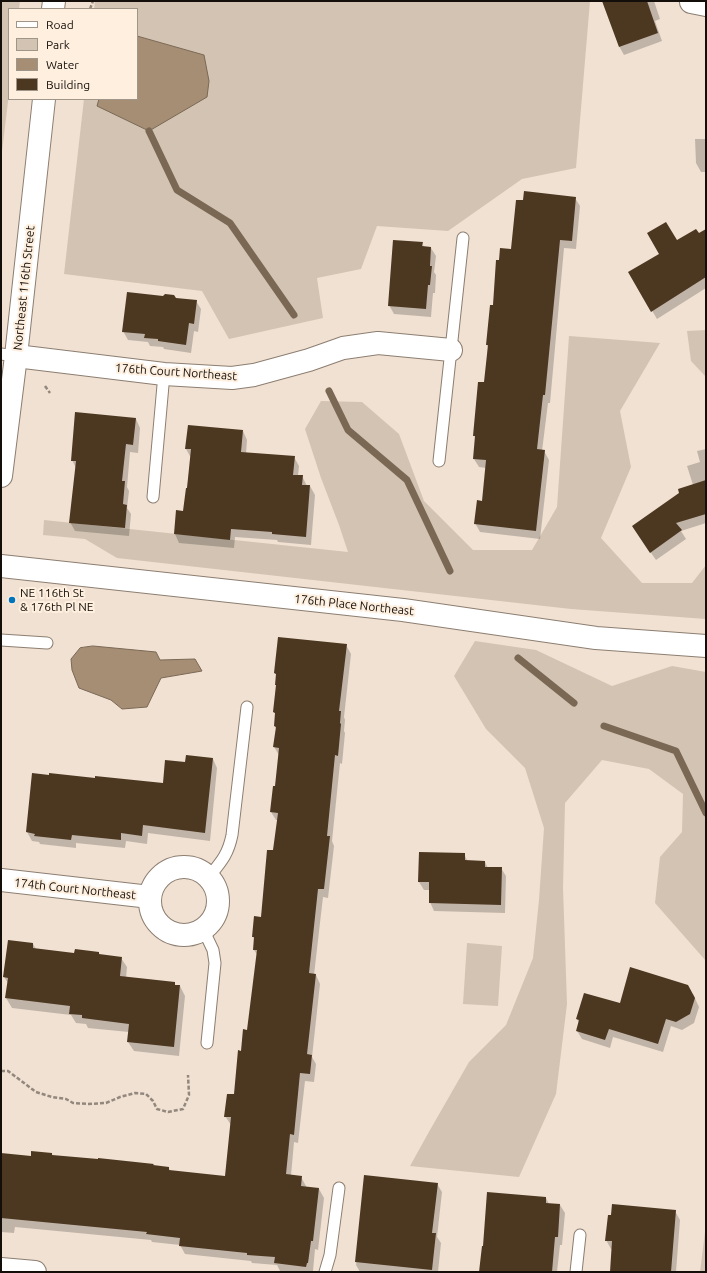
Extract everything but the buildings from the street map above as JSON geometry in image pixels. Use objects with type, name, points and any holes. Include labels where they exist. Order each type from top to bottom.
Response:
[{"type":"street","name":"Northeast 116th Street","points":[[1,476],[9,355],[44,100]]},
{"type":"street","name":"176th Court Northeast","points":[[9,355],[164,374],[232,378],[309,360],[343,348],[378,343],[451,350]]},
{"type":"street","name":"176th Place Northeast","points":[[1,566],[403,610],[596,638],[706,646]]},
{"type":"street","name":"174th Court Northeast","points":[[203,929],[190,935],[179,935],[169,932],[160,926],[154,918],[150,907],[150,897],[153,886],[158,878],[167,871],[188,867],[198,870],[208,878]]},
{"type":"street","points":[[203,929],[208,925],[214,916],[218,906],[214,885],[208,878]]},
{"type":"street","name":"174th Court Northeast","points":[[1,880],[150,897]]},
{"type":"street","points":[[1,1269],[35,1272]]},
{"type":"lane","points":[[439,462],[463,238]]},
{"type":"lane","points":[[153,497],[164,374]]},
{"type":"lane","points":[[1,640],[47,643]]},
{"type":"lane","points":[[208,878],[224,859],[230,846],[247,707]]},
{"type":"lane","points":[[203,929],[213,950],[215,962],[207,1043]]},
{"type":"lane","points":[[325,1272],[330,1255],[339,1188]]},
{"type":"lane","points":[[576,1272],[580,1235]]},
{"type":"path","points":[[45,386],[50,393]]},
{"type":"path","points":[[1,1072],[8,1071],[36,1092],[52,1097],[66,1099],[73,1103],[106,1103],[135,1093],[146,1094],[153,1101],[156,1109],[168,1112],[183,1109],[189,1095],[188,1075]]},
{"type":"green space","points":[[1,1],[20,1],[19,8],[8,8],[8,100],[1,160]]},
{"type":"green space","points":[[95,1],[590,1],[576,168],[522,179],[448,231],[377,226],[361,269],[317,278],[323,318],[229,339],[202,291],[64,274],[84,100],[99,100],[98,106],[149,131],[204,55],[138,36],[138,8],[94,8]]},
{"type":"green space","points":[[706,330],[706,377],[691,361],[687,331]]},
{"type":"green space","points":[[569,336],[660,343],[620,411],[631,467],[601,538],[642,583],[692,583],[706,565],[706,619],[571,609],[117,558],[85,539],[43,535],[44,520],[348,552],[305,429],[321,401],[362,402],[399,434],[424,501],[473,550],[532,550],[557,507]]},
{"type":"green space","points":[[475,641],[536,650],[612,686],[672,666],[706,672],[706,961],[655,903],[660,857],[682,832],[683,794],[649,769],[602,760],[565,803],[563,888],[567,1004],[556,1094],[519,1177],[410,1166],[469,1062],[506,1025],[533,958],[544,828],[525,768],[486,729],[454,676]]},
{"type":"green space","points":[[467,943],[502,946],[498,1006],[463,1004]]},
{"type":"green space","points":[[706,1224],[706,1272],[700,1272]]},
{"type":"water","points":[[138,36],[204,55],[209,81],[207,97],[149,131],[97,106],[99,100],[138,100]]},
{"type":"water","points":[[93,646],[156,652],[160,660],[195,659],[202,671],[161,678],[147,707],[122,709],[111,700],[79,688],[72,670],[71,659],[80,648]]},
{"type":"waterway","points":[[149,131],[177,190],[230,223],[294,315]]},
{"type":"waterway","points":[[329,391],[348,430],[407,480],[450,571]]},
{"type":"waterway","points":[[518,658],[574,703]]},
{"type":"waterway","points":[[604,726],[676,751],[706,813]]},
{"type":"place","name":"NE 116th St & 176th Pl NE","points":[[12,600]]}]
